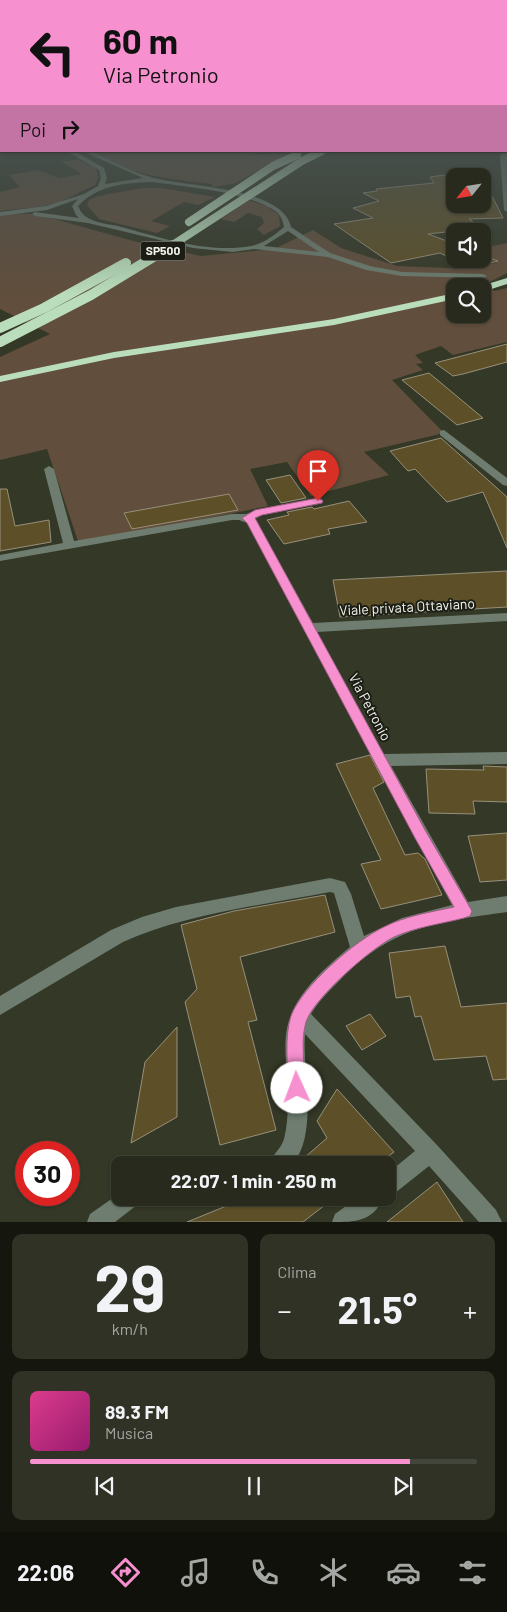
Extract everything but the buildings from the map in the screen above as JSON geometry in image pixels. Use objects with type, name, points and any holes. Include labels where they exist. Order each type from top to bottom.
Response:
[{"type":"highway","name":"SP500","points":[[148,248],[247,183]]},
{"type":"highway","name":"SP500","points":[[0,342],[91,295],[137,268],[268,183]]},
{"type":"highway","name":"SP500","points":[[0,328],[44,308],[133,258]]},
{"type":"highway","points":[[491,286],[507,281]]},
{"type":"highway","points":[[0,379],[128,352],[285,330],[391,312],[446,298]]},
{"type":"street","points":[[4,214],[47,208],[83,195],[101,186],[126,183]]},
{"type":"street","points":[[174,183],[251,198],[276,208],[286,218],[288,228],[329,255]]},
{"type":"street","points":[[505,183],[507,210]]},
{"type":"street","points":[[83,195],[75,206],[79,215],[92,222]]},
{"type":"street","points":[[4,214],[48,215],[92,222],[201,247],[252,248],[329,255],[369,268],[402,274],[483,276]]},
{"type":"street","points":[[252,248],[278,237],[288,228]]},
{"type":"street","points":[[444,433],[507,483]]},
{"type":"street","points":[[49,469],[69,546]]},
{"type":"street","points":[[1,558],[232,517],[248,518],[259,512],[318,501]]},
{"type":"street","name":"Via Petronio","points":[[248,518],[464,911]]},
{"type":"street","name":"Viale privata Ottaviano","points":[[309,628],[507,617]]},
{"type":"street","points":[[380,760],[507,758]]},
{"type":"street","points":[[0,1006],[117,936],[142,925],[176,914],[330,885],[339,887],[344,894],[360,950]]},
{"type":"street","points":[[287,1156],[293,1145],[298,1103],[296,1038],[300,1016],[322,986],[360,950],[383,935],[404,926],[464,911],[507,904]]},
{"type":"street","points":[[300,1016],[430,1152],[491,1222]]},
{"type":"street","points":[[396,1180],[430,1152]]},
{"type":"street","points":[[98,1222],[119,1206]]},
{"type":"street","points":[[343,1222],[363,1206]]},
{"type":"shaded area","points":[[16,183],[96,183],[60,202],[38,207],[0,211],[0,192],[20,187]]},
{"type":"shaded area","points":[[204,183],[236,183],[213,187],[212,184]]},
{"type":"shaded area","points":[[142,188],[161,188],[215,197],[198,205],[184,202],[151,221],[170,226],[157,233],[99,219],[87,205],[89,200],[98,196]]},
{"type":"shaded area","points":[[248,200],[266,206],[279,215],[280,226],[264,235],[257,229],[264,223],[262,217],[248,213],[234,222],[221,219]]},
{"type":"shaded area","points":[[0,213],[36,214],[137,242],[201,256],[274,249],[313,230],[341,248],[397,266],[473,269],[491,268],[491,264],[498,262],[491,259],[491,246],[507,243],[507,273],[491,281],[491,278],[446,278],[446,323],[491,323],[491,289],[495,291],[507,288],[507,342],[453,355],[441,346],[415,355],[423,363],[416,364],[423,370],[392,380],[444,433],[364,452],[389,475],[311,496],[287,462],[250,469],[268,506],[79,544],[47,449],[0,460],[0,357],[50,334],[0,309]]},
{"type":"route","points":[[297,1088],[295,1045],[297,1024],[309,1001],[334,973],[360,950],[389,932],[425,920],[464,911],[248,518],[259,512],[318,501]]}]
